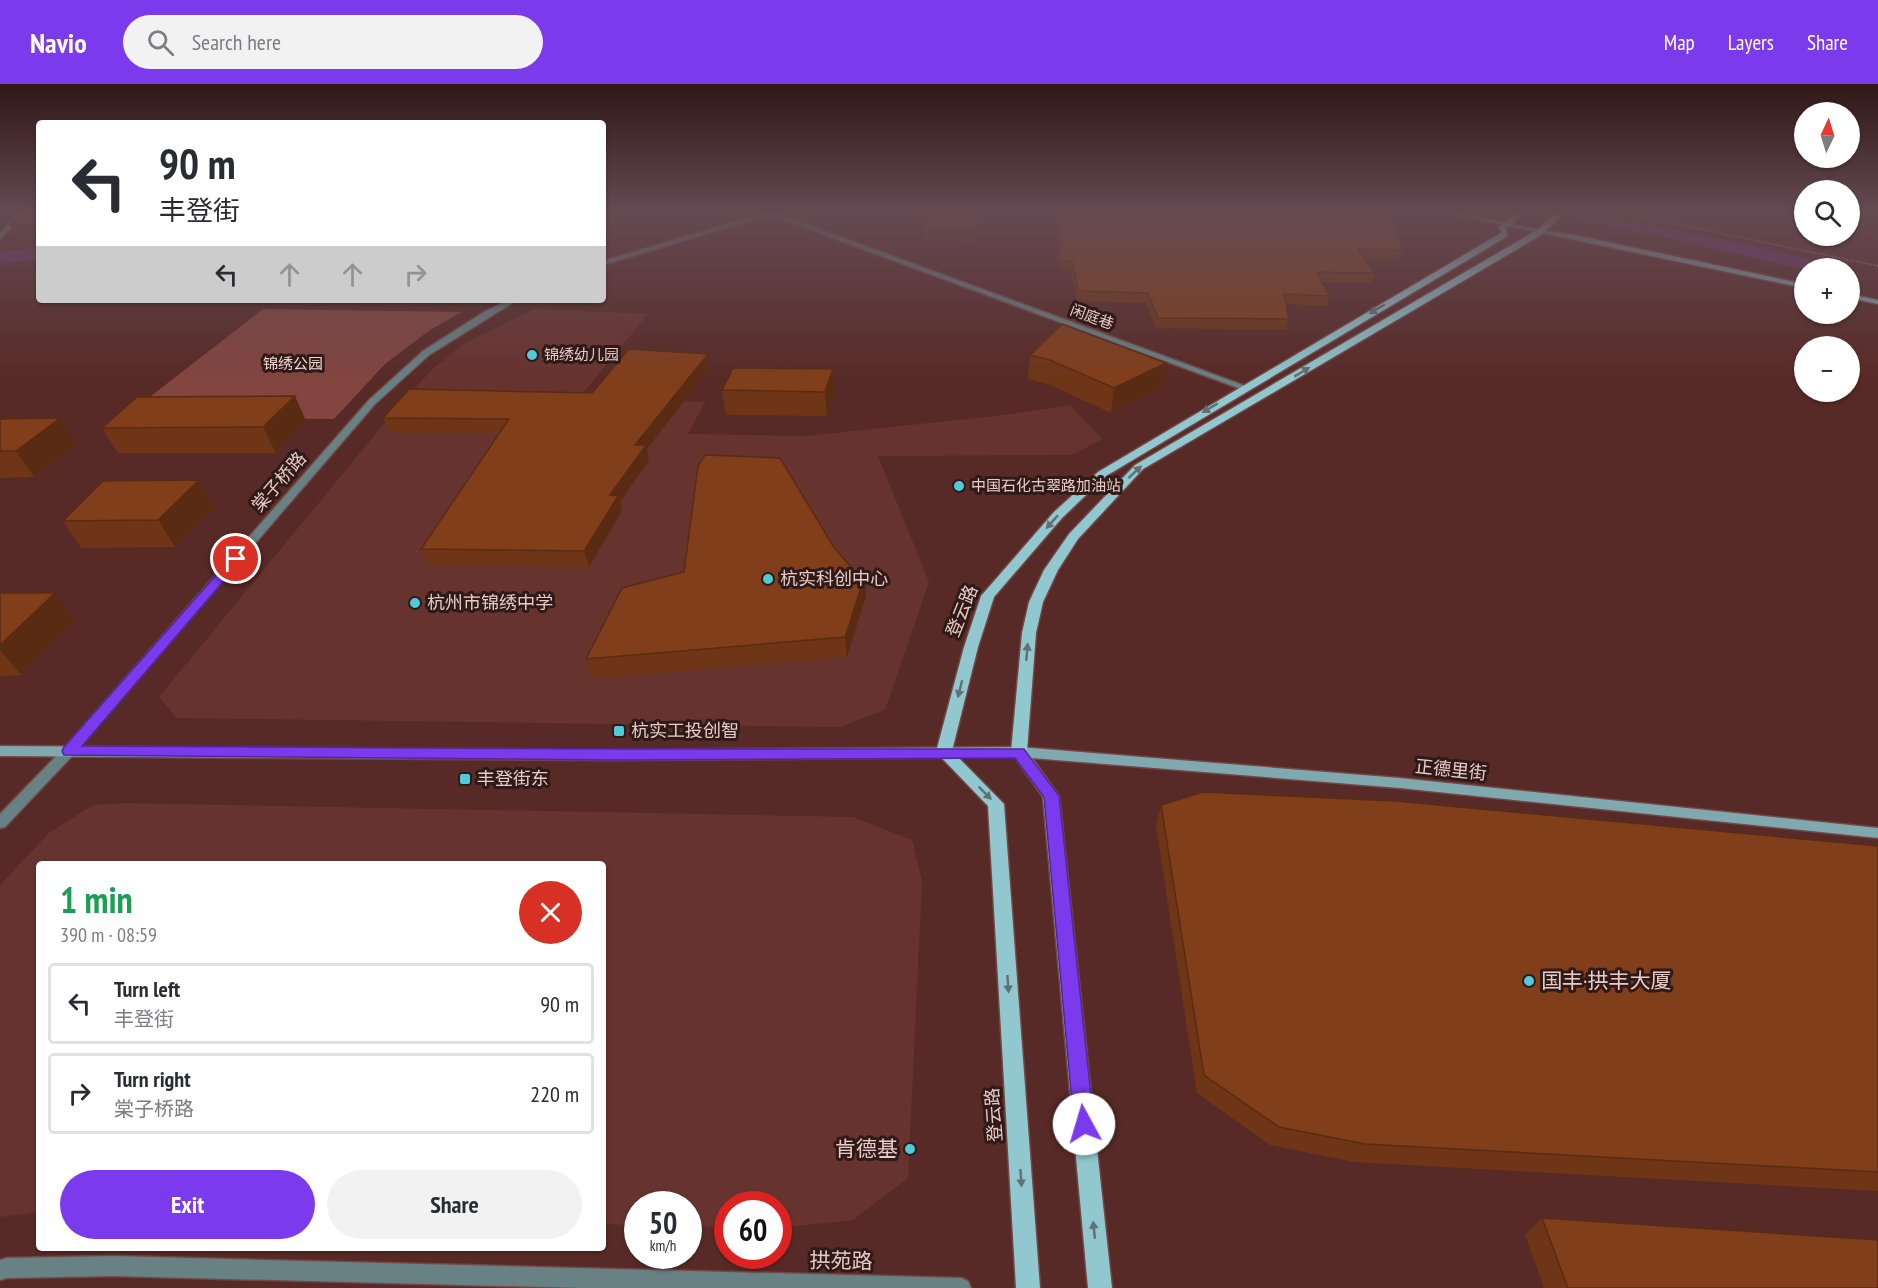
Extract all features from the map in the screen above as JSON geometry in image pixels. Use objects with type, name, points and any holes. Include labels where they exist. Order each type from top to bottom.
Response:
[{"type":"main road","name":"登云路","points":[[1028,1288],[996,804],[944,752],[971,646],[988,596],[1058,515],[1102,474],[1244,387],[1450,266]]},
{"type":"main road","points":[[1100,1288],[1051,796],[1019,752],[1029,633],[1036,602],[1050,570],[1073,537],[1139,467],[1480,266]]},
{"type":"street","name":"闲庭巷","points":[[913,266],[1244,387]]},
{"type":"street","points":[[1711,266],[1794,284]]},
{"type":"street","points":[[1742,266],[1794,278]]},
{"type":"street","points":[[1860,293],[1878,297]]},
{"type":"street","points":[[1860,298],[1878,302]]},
{"type":"street","name":"棠子桥路","points":[[0,823],[69,751],[372,402],[426,353],[508,303]]},
{"type":"street","name":"正德里街","points":[[0,751],[604,755],[1019,752],[1400,783],[1878,833]]},
{"type":"street","name":"拱苑路","points":[[0,1270],[114,1266],[961,1288]]},
{"type":"shaded area","points":[[535,309],[648,314],[578,399],[705,402],[688,434],[807,436],[1004,415],[1070,405],[1102,439],[1072,455],[878,456],[929,582],[885,710],[840,727],[177,718],[159,697],[406,397],[435,367],[466,342]]},
{"type":"shaded area","points":[[125,803],[853,817],[912,840],[922,881],[908,1178],[853,1220],[792,1227],[792,1191],[714,1191],[714,1227],[702,1226],[702,1191],[624,1191],[624,1225],[606,1224],[606,861],[36,861],[36,1212],[0,1217],[0,885],[49,833],[93,805]]},
{"type":"green space","name":"锦绣公园","points":[[263,309],[462,312],[430,330],[385,364],[334,419],[124,417]]},
{"type":"building","points":[[1073,266],[1370,266],[1375,273],[1317,272],[1329,296],[1284,294],[1289,319],[1158,318],[1148,293],[1078,291]]},
{"type":"building","points":[[1062,324],[1166,363],[1114,388],[1050,360],[1030,355]]},
{"type":"building","points":[[629,349],[708,354],[635,445],[646,445],[610,495],[618,496],[584,551],[421,549],[509,419],[383,418],[409,389],[592,393]]},
{"type":"building","points":[[733,368],[833,369],[825,392],[722,390]]},
{"type":"building","points":[[295,396],[263,427],[102,428],[137,397]]},
{"type":"building","points":[[60,418],[16,451],[0,451],[0,419]]},
{"type":"building","name":"杭实科创中心","points":[[705,455],[780,458],[833,546],[856,573],[865,576],[845,637],[586,659],[622,588],[684,572],[698,466]]},
{"type":"building","points":[[199,480],[158,520],[63,521],[103,481]]},
{"type":"building","points":[[0,593],[55,593],[0,645]]},
{"type":"building","name":"国丰·拱丰大厦","points":[[1203,792],[1396,801],[1878,846],[1878,1172],[1365,1144],[1279,1127],[1204,1075],[1161,805]]},
{"type":"building","points":[[1542,1218],[1878,1240],[1878,1288],[1568,1288]]},
{"type":"place","name":"锦绣幼儿园","points":[[532,355]]},
{"type":"place","name":"中国石化古翠路加油站","points":[[959,486]]},
{"type":"place","name":"杭实科创中心","points":[[768,579]]},
{"type":"place","name":"杭州市锦绣中学","points":[[415,603]]},
{"type":"place","name":"杭实工投创智","points":[[619,731]]},
{"type":"place","name":"丰登街东","points":[[465,779]]},
{"type":"place","name":"国丰·拱丰大厦","points":[[1529,981]]},
{"type":"place","name":"肯德基","points":[[910,1149]]},
{"type":"route","points":[[236,559],[69,751],[616,755],[1019,752],[1051,796],[1084,1124]]}]
